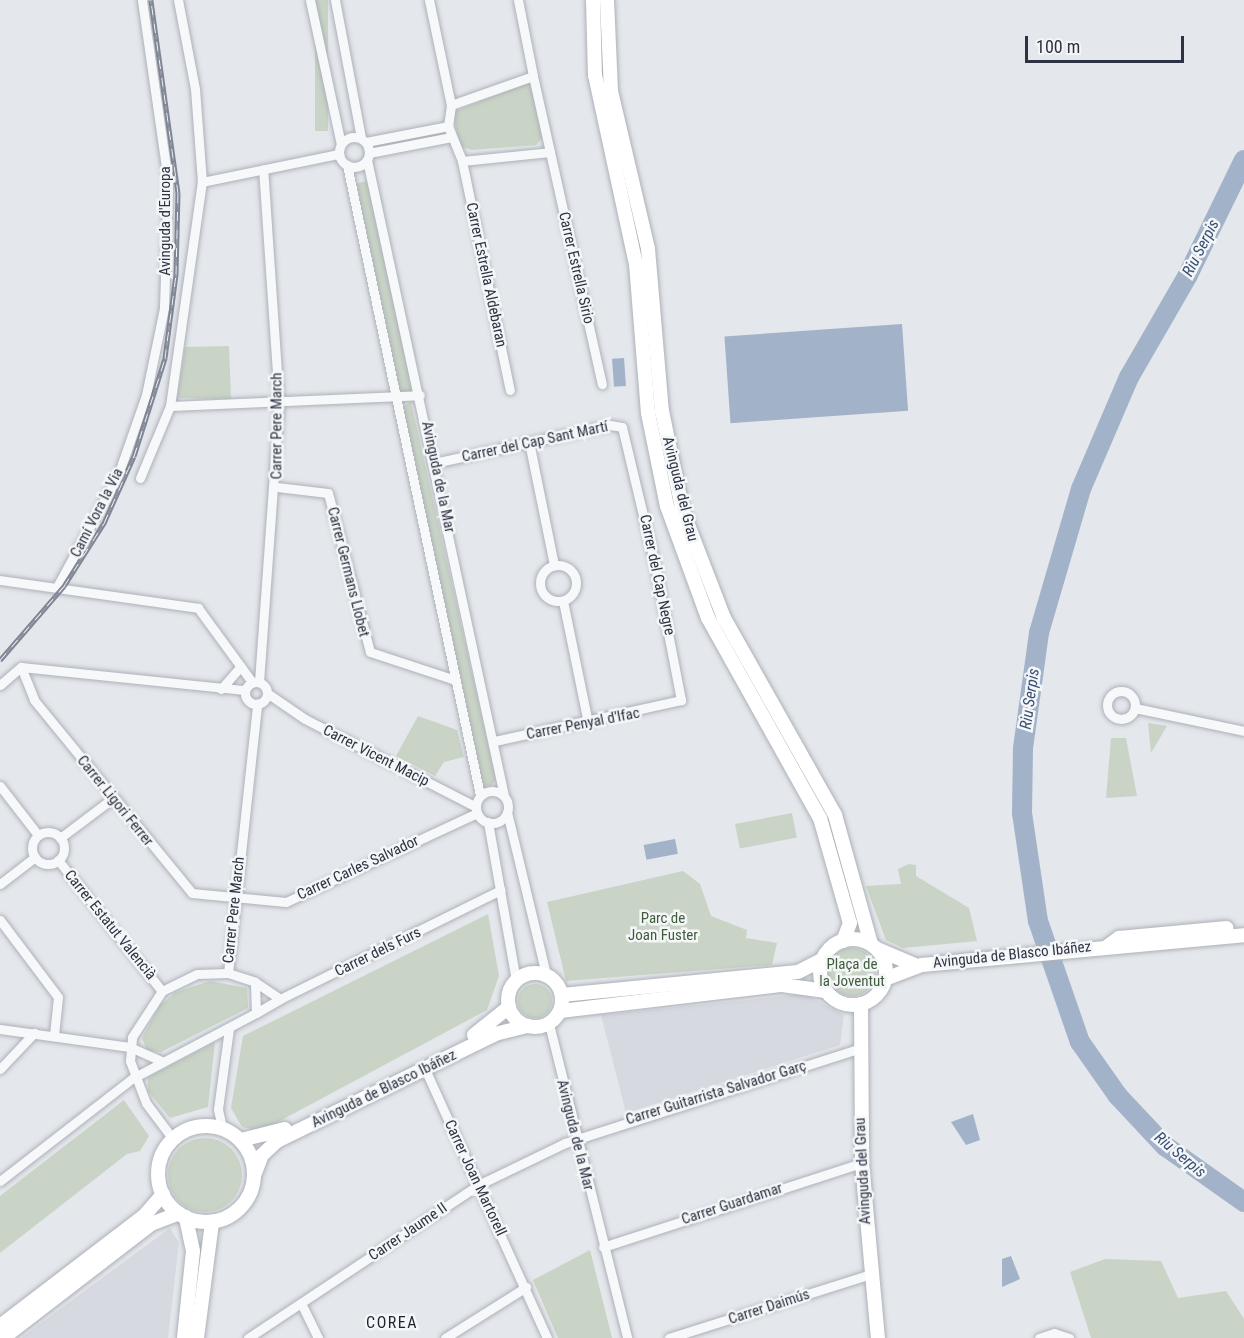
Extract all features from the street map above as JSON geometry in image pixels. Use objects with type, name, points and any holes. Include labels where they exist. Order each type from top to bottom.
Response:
[{"type":"main road","name":"Avinguda del Grau","points":[[593,0],[599,102],[636,264],[648,413],[667,506],[708,618],[820,818],[850,923],[843,940]]},
{"type":"main road","name":"Avinguda del Grau","points":[[607,0],[611,91],[648,249],[663,411],[683,512],[724,618],[835,816],[874,947]]},
{"type":"main road","name":"Avinguda de Blasco Ibáñez","points":[[1108,946],[1119,938],[1244,926]]},
{"type":"main road","name":"Avinguda de Blasco Ibáñez","points":[[885,979],[917,966],[974,959],[1108,946],[1121,949],[1244,935]]},
{"type":"main road","points":[[560,1011],[782,985],[826,991],[838,1001],[861,1004],[876,995],[885,979],[874,947],[843,940],[822,960],[798,972],[562,995]]},
{"type":"main road","name":"Avinguda de Blasco Ibáñez","points":[[874,947],[917,966]]},
{"type":"main road","points":[[822,960],[826,991]]},
{"type":"main road","points":[[530,974],[546,975],[562,995],[560,1011],[549,1024],[528,1026],[509,1007],[516,981],[530,974]]},
{"type":"main road","name":"Avinguda del Grau","points":[[861,1004],[858,1049],[862,1163],[868,1275],[878,1338]]},
{"type":"main road","name":"Avinguda de Blasco Ibáñez","points":[[242,1140],[274,1135],[486,1029],[509,1007]]},
{"type":"main road","name":"Avinguda de Blasco Ibáñez","points":[[255,1173],[262,1155],[277,1142],[509,1027],[528,1026]]},
{"type":"main road","points":[[3,1338],[151,1224],[182,1215],[212,1222],[241,1207],[255,1173],[242,1140],[222,1128],[196,1127],[173,1139],[159,1165],[163,1194],[182,1215],[193,1251],[183,1338]]},
{"type":"main road","points":[[0,1326],[144,1216],[163,1194]]},
{"type":"main road","points":[[197,1338],[212,1222]]},
{"type":"street","name":"Avinguda d'Europa","points":[[131,438],[154,363],[168,263],[166,156],[142,0]]},
{"type":"street","points":[[140,478],[170,406],[202,182],[195,89],[178,0]]},
{"type":"street","points":[[310,0],[340,149],[347,165],[368,157],[451,137]]},
{"type":"street","points":[[335,0],[363,140]]},
{"type":"street","points":[[202,182],[263,170],[340,149],[363,140],[448,126],[451,105],[429,0]]},
{"type":"street","name":"Carrer Estrella Sirio","points":[[518,0],[602,384]]},
{"type":"street","points":[[451,105],[533,76]]},
{"type":"street","name":"Carrer Estrella Aldebaran","points":[[448,126],[462,160],[510,390]]},
{"type":"street","name":"Avinguda de la Mar","points":[[363,140],[420,395],[504,796]]},
{"type":"street","points":[[462,160],[550,152]]},
{"type":"street","name":"Avinguda de la Mar","points":[[347,165],[452,679],[480,795]]},
{"type":"street","name":"Carrer Pere March","points":[[247,688],[277,487],[279,402],[263,170]]},
{"type":"street","points":[[170,406],[420,395]]},
{"type":"street","name":"Carrer del Cap Sant Martí","points":[[434,463],[614,425],[628,439]]},
{"type":"street","name":"Camí Vora la Via","points":[[58,585],[105,503],[131,438]]},
{"type":"street","name":"Carrer del Cap Negre","points":[[628,439],[682,695],[671,706]]},
{"type":"street","points":[[529,442],[554,565]]},
{"type":"street","name":"Carrer Germans Llobet","points":[[277,487],[328,493],[370,652],[452,679]]},
{"type":"street","points":[[554,565],[571,570],[577,580],[574,594],[563,601],[550,600],[540,585],[543,573],[554,565]]},
{"type":"street","points":[[0,580],[58,585],[193,607],[206,613],[242,667],[247,688],[262,699]]},
{"type":"street","points":[[563,601],[588,723]]},
{"type":"street","points":[[0,684],[21,667],[221,689],[247,688],[262,699]]},
{"type":"street","name":"Carrer Ligori Ferrer","points":[[21,667],[34,699],[112,799],[192,893],[236,899]]},
{"type":"street","points":[[221,689],[242,667]]},
{"type":"street","name":"Carrer Pere March","points":[[228,973],[262,699]]},
{"type":"street","name":"Carrer Vicent Macip","points":[[262,699],[277,703],[476,810]]},
{"type":"street","name":"Carrer Penyal d'Ifac","points":[[494,741],[671,706]]},
{"type":"street","points":[[1135,708],[1244,731]]},
{"type":"street","points":[[0,786],[38,835]]},
{"type":"street","points":[[516,981],[488,822],[476,810],[480,795],[494,791],[504,796],[546,975]]},
{"type":"street","points":[[60,838],[112,799]]},
{"type":"street","name":"Carrer Carles Salvador","points":[[236,899],[286,902],[476,810]]},
{"type":"street","points":[[488,822],[501,820],[507,812]]},
{"type":"street","points":[[49,832],[60,838],[63,851],[58,860],[46,864],[35,857],[32,844],[38,835],[49,832]]},
{"type":"street","points":[[0,884],[35,857]]},
{"type":"street","name":"Carrer Estatut Valencià","points":[[58,860],[162,991]]},
{"type":"street","name":"Carrer dels Furs","points":[[256,1013],[501,890]]},
{"type":"street","points":[[0,920],[58,997],[54,1035]]},
{"type":"street","points":[[173,1139],[133,1078],[130,1047],[142,1017],[162,991],[192,976],[228,973],[255,982],[280,999]]},
{"type":"street","points":[[0,1181],[133,1078],[161,1061],[229,1029],[256,1013],[255,982]]},
{"type":"street","name":"Avinguda de la Mar","points":[[549,1024],[627,1338]]},
{"type":"street","points":[[0,1029],[130,1047],[161,1061]]},
{"type":"street","points":[[222,1128],[219,1109],[229,1029]]},
{"type":"street","points":[[0,1069],[34,1034]]},
{"type":"street","name":"Carrer Guitarrista Salvador Garç","points":[[576,1139],[858,1049]]},
{"type":"street","name":"Carrer Joan Martorell","points":[[426,1069],[547,1338]]},
{"type":"street","name":"Carrer Jaume II","points":[[248,1338],[478,1185],[576,1139]]},
{"type":"street","name":"Carrer Guardamar","points":[[603,1247],[862,1163]]},
{"type":"street","name":"Carrer Daimús","points":[[669,1338],[868,1275]]},
{"type":"street","points":[[445,1338],[526,1287]]},
{"type":"street","points":[[301,1303],[318,1338]]},
{"type":"street","points":[[1039,1338],[1065,1336]]},
{"type":"shaded area","points":[[804,994],[844,1015],[840,1045],[626,1113],[601,1015]]},
{"type":"shaded area","points":[[170,1228],[179,1243],[168,1338],[21,1338]]},
{"type":"green space","points":[[315,0],[328,0],[328,131],[315,131]]},
{"type":"green space","points":[[527,83],[532,85],[544,136],[536,145],[472,150],[459,146],[453,112]]},
{"type":"green space","points":[[367,181],[414,387],[412,393],[398,391],[354,184]]},
{"type":"green space","points":[[229,346],[231,399],[177,398],[185,347]]},
{"type":"green space","points":[[411,402],[496,780],[492,785],[483,787],[400,408]]},
{"type":"green space","points":[[418,716],[457,730],[464,757],[444,762],[435,776],[396,756]]},
{"type":"green space","points":[[1148,723],[1167,726],[1151,753]]},
{"type":"green space","points":[[1111,738],[1126,738],[1137,796],[1106,798]]},
{"type":"green space","points":[[792,813],[797,838],[740,849],[735,824]]},
{"type":"green space","points":[[909,864],[916,865],[916,876],[969,908],[977,941],[903,948],[886,940],[866,886],[901,884],[898,869]]},
{"type":"green space","name":"Parc de Joan Fuster","points":[[683,871],[700,884],[711,916],[747,930],[746,938],[777,943],[772,965],[566,981],[547,902]]},
{"type":"green space","points":[[488,914],[499,976],[487,1010],[261,1131],[242,1127],[231,1108],[243,1036]]},
{"type":"green space","name":"Plaça de la Joventut","points":[[847,948],[857,948],[869,955],[876,967],[876,977],[869,989],[857,996],[847,996],[832,985],[828,977],[828,967],[839,952]]},
{"type":"green space","points":[[210,981],[247,988],[248,1008],[161,1052],[147,1051],[142,1038],[160,1005],[176,992]]},
{"type":"green space","points":[[535,984],[547,989],[552,1001],[547,1013],[535,1018],[523,1013],[518,1001],[523,989]]},
{"type":"green space","points":[[215,1042],[208,1107],[170,1118],[148,1091],[148,1077]]},
{"type":"green space","points":[[124,1100],[149,1136],[140,1151],[127,1154],[0,1253],[0,1196]]},
{"type":"green space","points":[[205,1138],[219,1141],[231,1149],[239,1161],[242,1175],[239,1189],[231,1201],[219,1209],[205,1212],[191,1209],[179,1201],[171,1189],[168,1175],[171,1161],[179,1149],[191,1141]]},
{"type":"green space","points":[[590,1250],[612,1338],[558,1338],[533,1280]]},
{"type":"green space","points":[[1105,1259],[1161,1261],[1178,1298],[1226,1291],[1244,1319],[1244,1338],[1091,1338],[1070,1272]]},
{"type":"water","points":[[902,324],[908,411],[731,423],[724,336]]},
{"type":"water","points":[[624,358],[626,386],[614,387],[612,359]]},
{"type":"water","points":[[675,839],[678,854],[646,860],[644,845]]},
{"type":"water","points":[[973,1114],[980,1140],[966,1145],[951,1122]]},
{"type":"water","points":[[1011,1256],[1020,1279],[1002,1287],[1002,1259]]},
{"type":"waterway","name":"Riu Serpis","points":[[1244,160],[1188,275],[1129,377],[1081,489],[1039,633],[1023,749],[1022,813],[1038,921],[1080,1042],[1118,1096],[1165,1146],[1244,1202]]},
{"type":"railway","points":[[0,660],[64,586],[104,523],[134,456],[165,358],[176,274],[178,193],[151,0]]},
{"type":"district","name":"COREA","points":[[392,1323]]}]
